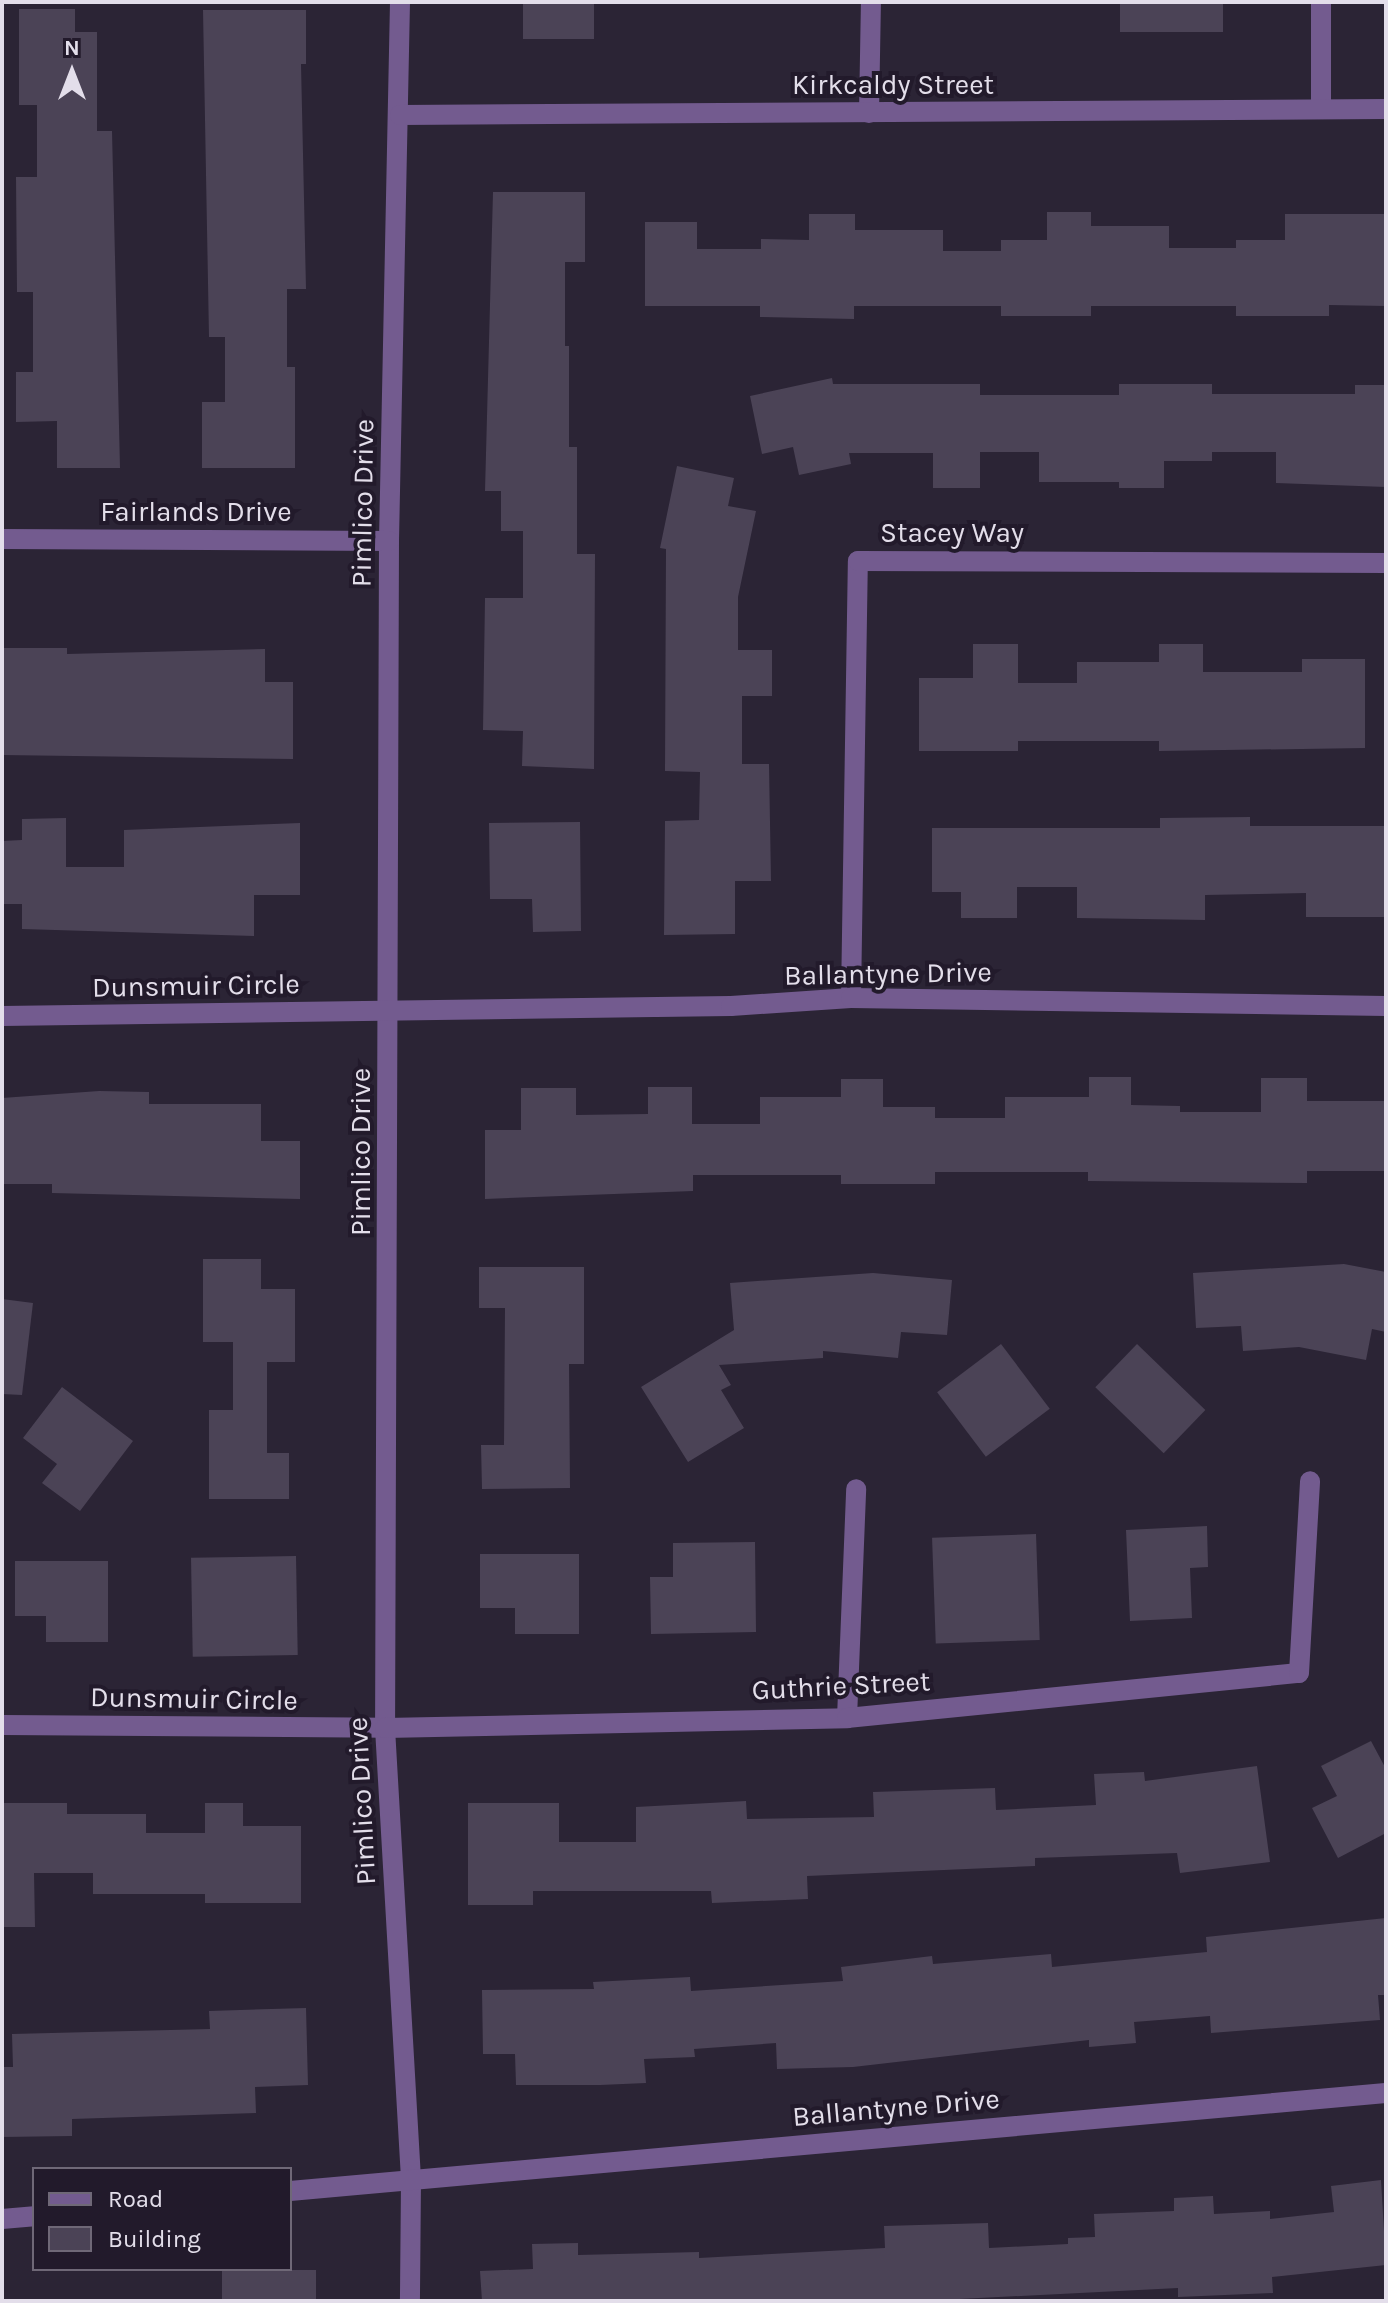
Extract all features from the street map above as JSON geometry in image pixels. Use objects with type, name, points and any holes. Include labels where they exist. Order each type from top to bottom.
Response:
[{"type":"street","name":"Pimlico Drive","points":[[400,2],[389,541],[390,1011],[385,1728],[411,2179],[410,2301]]},
{"type":"street","points":[[869,113],[871,2]]},
{"type":"street","points":[[1321,2],[1321,109]]},
{"type":"street","name":"Kirkcaldy Street","points":[[400,115],[1386,109]]},
{"type":"street","name":"Fairlands Drive","points":[[2,539],[389,541]]},
{"type":"street","name":"Stacey Way","points":[[851,998],[858,561],[1386,563]]},
{"type":"street","name":"Ballantyne Drive","points":[[390,1011],[731,1006],[851,998],[1386,1006]]},
{"type":"street","name":"Dunsmuir Circle","points":[[2,1016],[390,1011]]},
{"type":"street","name":"Guthrie Street","points":[[385,1728],[847,1718],[1299,1673],[1310,1481]]},
{"type":"street","points":[[847,1718],[856,1489]]},
{"type":"street","name":"Dunsmuir Circle","points":[[2,1725],[385,1728]]},
{"type":"street","name":"Ballantyne Drive","points":[[292,2191],[1386,2093]]},
{"type":"street","points":[[2,2219],[32,2216]]},
{"type":"building","points":[[523,2],[594,2],[594,39],[523,39]]},
{"type":"building","points":[[1120,2],[1223,2],[1223,32],[1120,32]]},
{"type":"building","points":[[19,9],[75,9],[75,32],[97,32],[97,131],[112,131],[120,468],[57,468],[57,421],[16,422],[16,372],[33,372],[33,292],[17,292],[16,177],[37,177],[37,105],[19,105]]},
{"type":"building","points":[[203,10],[306,10],[306,64],[301,64],[306,289],[287,289],[287,367],[295,367],[295,468],[202,468],[202,402],[225,402],[225,337],[209,337]]},
{"type":"building","points":[[493,192],[585,192],[585,262],[565,262],[565,346],[569,346],[569,447],[577,447],[577,554],[595,554],[594,769],[522,766],[523,731],[483,730],[485,598],[523,598],[523,531],[501,531],[501,491],[485,491]]},
{"type":"building","points":[[1047,212],[1091,212],[1091,226],[1169,226],[1169,248],[1236,248],[1236,240],[1285,240],[1285,214],[1386,214],[1386,306],[1329,305],[1329,316],[1236,316],[1236,306],[1091,306],[1091,316],[1001,316],[1001,306],[854,306],[854,319],[760,317],[760,306],[645,306],[645,222],[697,222],[697,249],[761,249],[761,239],[809,240],[809,214],[855,214],[855,230],[943,230],[943,251],[1001,251],[1001,240],[1047,240]]},
{"type":"building","points":[[832,378],[833,384],[980,384],[980,395],[1119,395],[1119,384],[1212,384],[1212,394],[1355,394],[1355,385],[1386,385],[1386,487],[1276,483],[1276,452],[1212,452],[1212,461],[1164,461],[1164,488],[1119,488],[1119,482],[1039,482],[1039,452],[980,452],[980,488],[933,488],[933,453],[849,453],[851,464],[799,475],[793,447],[762,454],[750,396]]},
{"type":"building","points":[[677,466],[734,478],[728,506],[756,511],[738,597],[738,650],[772,650],[772,696],[742,696],[742,764],[769,764],[771,881],[735,881],[735,934],[664,935],[665,821],[699,820],[700,772],[665,771],[666,549],[660,548]]},
{"type":"building","points":[[973,644],[1018,644],[1018,683],[1077,683],[1077,662],[1159,662],[1159,644],[1203,644],[1203,672],[1302,672],[1302,659],[1365,659],[1365,748],[1159,751],[1159,741],[1018,741],[1018,751],[919,751],[919,678],[973,678]]},
{"type":"building","points":[[2,648],[67,648],[67,654],[265,649],[265,682],[293,682],[293,759],[2,755]]},
{"type":"building","points":[[1250,817],[1250,826],[1386,826],[1386,917],[1306,917],[1306,893],[1205,895],[1205,920],[1077,918],[1077,887],[1017,887],[1017,918],[961,918],[961,892],[932,892],[932,828],[1160,828],[1160,818]]},
{"type":"building","points":[[66,818],[66,867],[124,867],[124,830],[300,823],[300,895],[254,895],[254,936],[22,929],[22,904],[2,904],[2,841],[22,840],[22,819]]},
{"type":"building","points":[[580,822],[581,931],[533,932],[532,899],[490,899],[489,823]]},
{"type":"building","points":[[1089,1077],[1131,1077],[1131,1105],[1180,1106],[1180,1112],[1261,1112],[1261,1078],[1307,1078],[1307,1101],[1386,1101],[1386,1171],[1307,1171],[1307,1183],[1088,1181],[1088,1172],[935,1172],[935,1184],[841,1184],[841,1175],[693,1175],[693,1191],[485,1199],[485,1130],[521,1130],[521,1088],[576,1088],[576,1115],[648,1114],[648,1087],[692,1087],[692,1124],[760,1124],[760,1097],[841,1097],[841,1079],[883,1079],[883,1107],[935,1107],[935,1118],[1005,1118],[1005,1097],[1089,1097]]},
{"type":"building","points":[[99,1091],[149,1092],[149,1104],[261,1104],[261,1141],[300,1141],[300,1199],[52,1193],[52,1184],[2,1184],[2,1098]]},
{"type":"building","points":[[203,1259],[261,1259],[261,1289],[295,1289],[295,1362],[267,1362],[267,1453],[289,1453],[289,1499],[209,1499],[209,1410],[233,1410],[233,1342],[203,1342]]},
{"type":"building","points":[[1344,1264],[1386,1272],[1386,1332],[1372,1329],[1366,1360],[1299,1347],[1243,1351],[1241,1326],[1196,1328],[1193,1273]]},
{"type":"building","points":[[479,1267],[584,1267],[584,1364],[569,1364],[570,1488],[482,1489],[481,1445],[504,1445],[505,1308],[479,1308]]},
{"type":"building","points":[[873,1273],[952,1280],[947,1335],[901,1332],[898,1358],[823,1351],[823,1358],[719,1365],[731,1385],[721,1390],[744,1428],[688,1462],[641,1387],[734,1330],[730,1283]]},
{"type":"building","points":[[2,1299],[33,1303],[22,1395],[2,1394]]},
{"type":"building","points":[[1001,1344],[1050,1409],[986,1457],[937,1392]]},
{"type":"building","points":[[1137,1344],[1205,1410],[1164,1453],[1095,1387]]},
{"type":"building","points":[[62,1387],[133,1441],[80,1511],[42,1483],[57,1464],[23,1438]]},
{"type":"building","points":[[1207,1526],[1208,1567],[1190,1568],[1192,1618],[1130,1621],[1126,1530]]},
{"type":"building","points":[[1036,1534],[1040,1640],[936,1644],[932,1538]]},
{"type":"building","points":[[755,1542],[756,1632],[651,1634],[650,1577],[673,1577],[673,1543]]},
{"type":"building","points":[[480,1554],[579,1554],[579,1634],[515,1634],[515,1608],[480,1608]]},
{"type":"building","points":[[296,1556],[298,1655],[193,1657],[191,1558]]},
{"type":"building","points":[[15,1561],[108,1561],[108,1642],[46,1642],[46,1616],[15,1616]]},
{"type":"building","points":[[1371,1741],[1386,1769],[1386,1833],[1338,1858],[1312,1808],[1337,1796],[1321,1766]]},
{"type":"building","points":[[1257,1766],[1270,1862],[1180,1873],[1177,1853],[1035,1858],[1035,1866],[807,1876],[808,1899],[712,1903],[711,1891],[533,1891],[533,1905],[468,1905],[468,1803],[559,1803],[559,1842],[636,1842],[636,1807],[746,1801],[747,1819],[874,1817],[873,1792],[995,1788],[996,1810],[1096,1805],[1094,1774],[1144,1772],[1145,1781]]},
{"type":"building","points":[[2,1803],[67,1803],[67,1814],[146,1814],[146,1833],[205,1833],[205,1803],[243,1803],[243,1826],[301,1826],[301,1903],[205,1903],[205,1894],[93,1894],[93,1873],[34,1873],[35,1927],[2,1927]]},
{"type":"building","points":[[1386,1918],[1386,1995],[1378,1995],[1380,2020],[1211,2033],[1210,2016],[1134,2022],[1136,2043],[1089,2047],[1089,2040],[853,2067],[777,2069],[776,2043],[694,2049],[695,2057],[644,2059],[646,2083],[600,2085],[516,2085],[515,2054],[483,2054],[482,1990],[594,1989],[593,1982],[690,1977],[691,1991],[843,1981],[841,1967],[932,1956],[933,1964],[1051,1954],[1052,1967],[1207,1952],[1206,1937]]},
{"type":"building","points":[[306,2008],[308,2085],[255,2087],[256,2113],[72,2119],[72,2136],[2,2137],[2,2067],[13,2067],[12,2034],[210,2029],[209,2011]]},
{"type":"building","points":[[1381,2180],[1386,2265],[1272,2277],[1273,2293],[1178,2297],[1178,2288],[920,2301],[482,2301],[480,2271],[533,2269],[532,2244],[578,2243],[578,2255],[699,2252],[699,2258],[885,2248],[884,2226],[988,2223],[989,2248],[1068,2244],[1068,2238],[1095,2237],[1094,2214],[1174,2211],[1174,2198],[1213,2196],[1214,2214],[1270,2211],[1270,2219],[1334,2212],[1331,2186]]},
{"type":"building","points":[[316,2270],[316,2301],[222,2301],[222,2271]]}]
